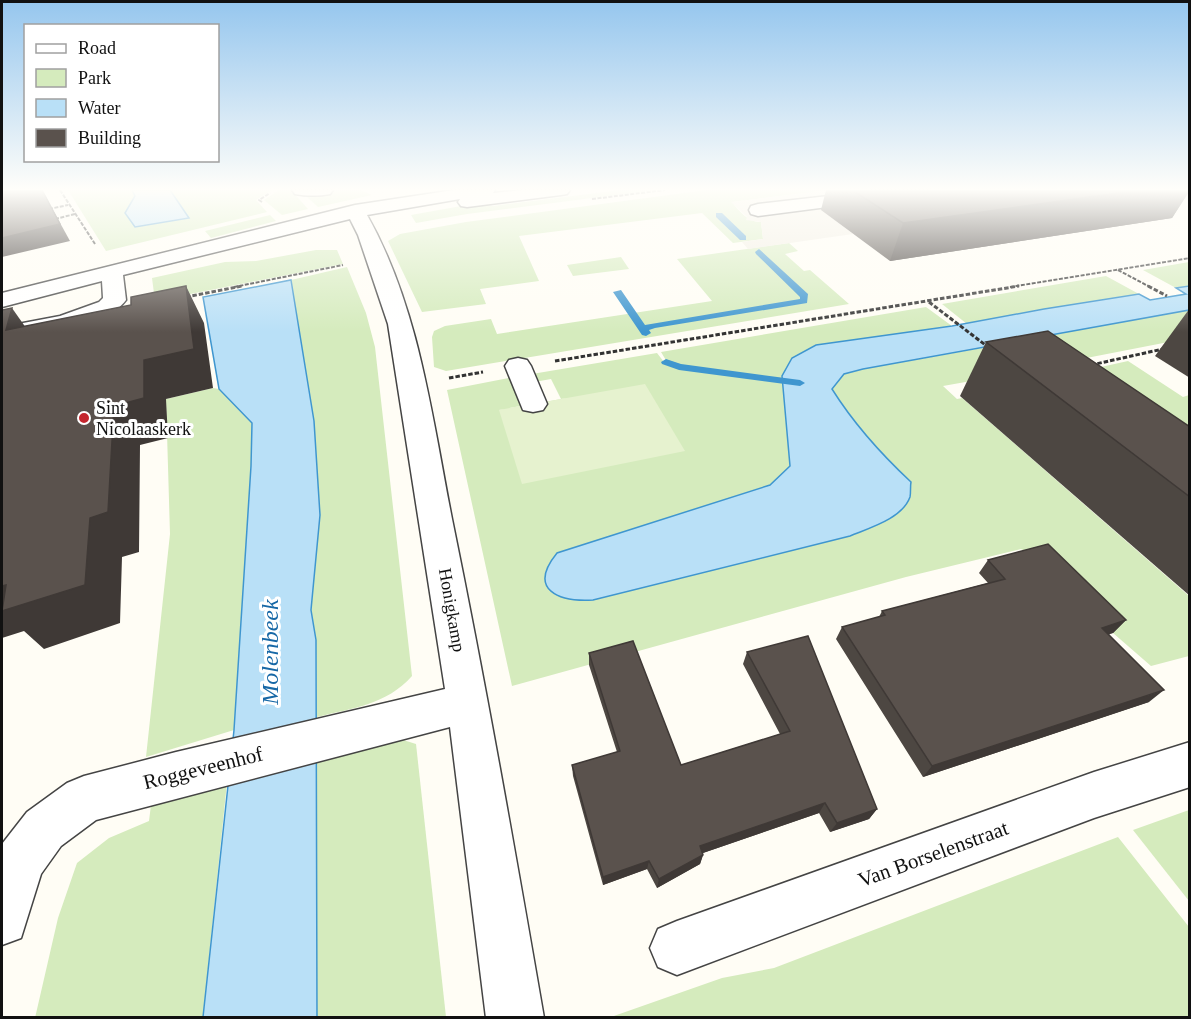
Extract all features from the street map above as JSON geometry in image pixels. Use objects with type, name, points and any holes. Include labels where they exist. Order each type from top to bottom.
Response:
[{"type":"street","points":[[2,300],[268,238]]},
{"type":"street","name":"Honigkamp","points":[[367,238],[400,324],[412,384],[468,702],[515,1017]]},
{"type":"street","points":[[2,334],[72,320],[105,308],[115,300],[112,273]]},
{"type":"street","points":[[518,366],[533,404]]},
{"type":"street","name":"Roggeveenhof","points":[[2,919],[19,862],[44,829],[84,800],[176,774],[468,702]]},
{"type":"street","name":"Van Borselenstraat","points":[[677,948],[1094,795],[1190,764]]},
{"type":"path","points":[[90,238],[112,273]]},
{"type":"path","points":[[412,384],[1190,258]]},
{"type":"path","points":[[176,299],[376,259]]},
{"type":"path","points":[[1117,270],[1167,297]]},
{"type":"path","points":[[929,302],[996,353]]},
{"type":"path","points":[[1086,366],[1167,348]]},
{"type":"green space","points":[[98,238],[162,238],[106,251]]},
{"type":"green space","points":[[394,238],[520,238],[539,281],[480,289],[486,304],[422,312],[388,241]]},
{"type":"green space","points":[[727,238],[763,238],[763,239],[733,243]]},
{"type":"green space","points":[[789,243],[798,251],[785,254],[804,271],[810,270],[849,304],[446,371],[434,367],[432,337],[434,331],[445,326],[491,319],[497,334],[712,301],[677,259]]},
{"type":"green space","points":[[316,250],[337,250],[343,264],[155,301],[152,278],[225,262],[256,261]]},
{"type":"green space","points":[[621,257],[629,269],[573,276],[567,265]]},
{"type":"green space","points":[[1189,262],[1189,286],[1176,288],[1143,270]]},
{"type":"green space","points":[[347,267],[366,313],[375,347],[412,676],[402,686],[380,699],[356,708],[317,717],[316,640],[311,610],[320,515],[314,421],[291,280]]},
{"type":"green space","points":[[1106,276],[1139,294],[967,324],[942,304]]},
{"type":"green space","points":[[926,307],[952,326],[816,345],[782,376],[790,466],[770,485],[557,553],[899,511],[910,498],[911,482],[868,438],[832,389],[844,374],[982,348],[1016,373],[943,386],[957,399],[962,398],[1189,596],[1189,656],[1151,666],[1113,633],[1038,557],[1021,549],[906,577],[512,686],[447,390],[514,377],[526,405],[499,410],[561,399],[551,379],[529,383],[526,375],[657,353],[664,362],[667,362],[661,352]]},
{"type":"green space","points":[[1189,310],[1189,338],[1030,369],[996,345]]},
{"type":"green space","points":[[1128,361],[1183,397],[1189,395],[1189,446],[1083,371]]},
{"type":"green space","points":[[645,384],[685,451],[522,484],[499,410]]},
{"type":"green space","points":[[213,388],[219,389],[252,422],[234,730],[146,757],[170,534],[166,399]]},
{"type":"green space","points":[[400,739],[416,744],[446,1017],[317,1017],[317,758]]},
{"type":"green space","points":[[227,782],[203,1017],[35,1018],[58,918],[77,863],[109,838],[149,821],[151,805]]},
{"type":"green space","points":[[1190,810],[1189,901],[1133,830]]},
{"type":"green space","points":[[1118,837],[1189,927],[1189,1017],[611,1017],[722,978],[774,968]]},
{"type":"shaded area","points":[[828,238],[748,249],[742,242],[763,239]]},
{"type":"water","name":"Molenbeek","points":[[291,280],[314,421],[320,515],[311,610],[316,640],[317,1017],[203,1017],[234,730],[252,423],[219,389],[203,297]]},
{"type":"water","points":[[1189,286],[1189,310],[844,374],[832,389],[868,438],[911,482],[910,497],[906,505],[893,517],[875,526],[850,536],[593,600],[569,599],[559,596],[546,585],[545,576],[557,553],[770,485],[790,466],[782,376],[792,358],[816,345],[952,326],[1139,294],[1150,300],[1186,294],[1176,288]]},
{"type":"building","points":[[186,286],[194,349],[144,360],[144,398],[114,406],[108,512],[90,518],[85,585],[2,611],[6,585],[2,586],[2,310],[12,308],[6,330],[131,305],[131,297]]},
{"type":"building","points":[[1048,331],[1190,427],[1190,497],[986,342]]},
{"type":"building","points":[[1048,544],[1126,620],[1102,628],[1164,690],[932,766],[842,627],[885,615],[882,611],[1005,579],[988,560]]},
{"type":"building","points":[[808,636],[877,809],[837,823],[825,803],[700,846],[703,855],[659,879],[649,861],[603,877],[572,765],[620,751],[589,653],[633,641],[681,765],[790,731],[747,652]]},
{"type":"waterway","points":[[644,329],[652,325],[804,301],[805,296],[759,252]]},
{"type":"waterway","points":[[618,292],[646,333]]},
{"type":"waterway","points":[[666,362],[679,367],[800,383]]},
{"type":"place","name":"Sint Nicolaaskerk","points":[[84,418]]}]
